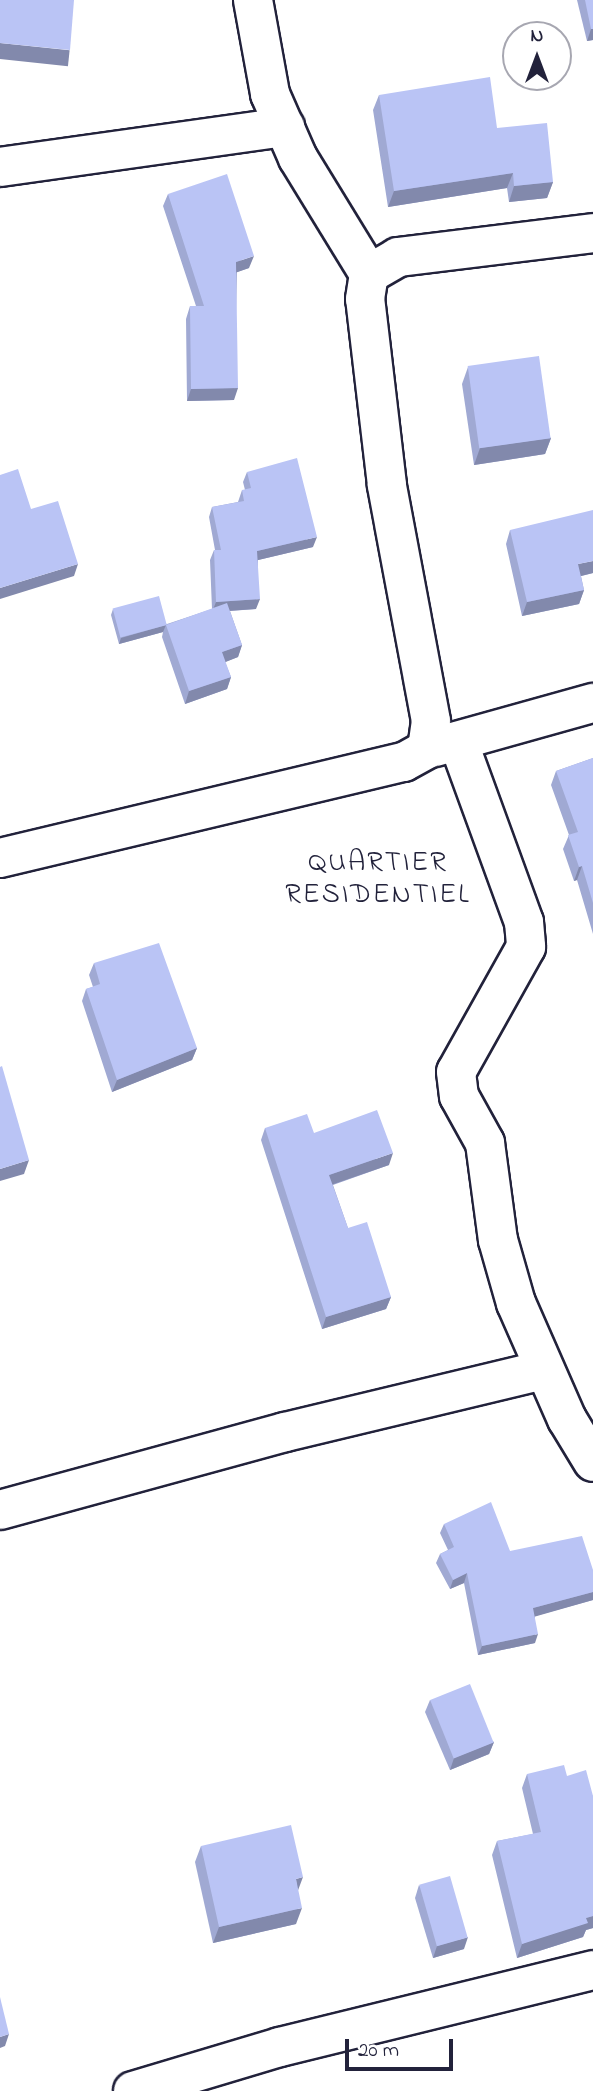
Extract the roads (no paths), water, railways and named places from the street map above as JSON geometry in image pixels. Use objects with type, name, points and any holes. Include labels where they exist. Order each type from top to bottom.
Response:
[{"type":"street","points":[[253,0],[270,94],[298,158],[369,274],[365,299],[387,485],[431,721],[524,922],[526,947],[456,1072],[459,1096],[485,1143],[498,1240],[516,1303],[544,1370],[593,1462]]},
{"type":"street","points":[[0,167],[285,127]]},
{"type":"street","points":[[369,274],[398,257],[593,233]]},
{"type":"street","points":[[0,858],[404,762],[442,745],[593,703]]},
{"type":"street","points":[[0,1510],[285,1432],[544,1370]]},
{"type":"street","points":[[133,2091],[280,2047],[593,1970]]},
{"type":"district","name":"QUARTIER RESIDENTIEL","points":[[378,880]]}]
